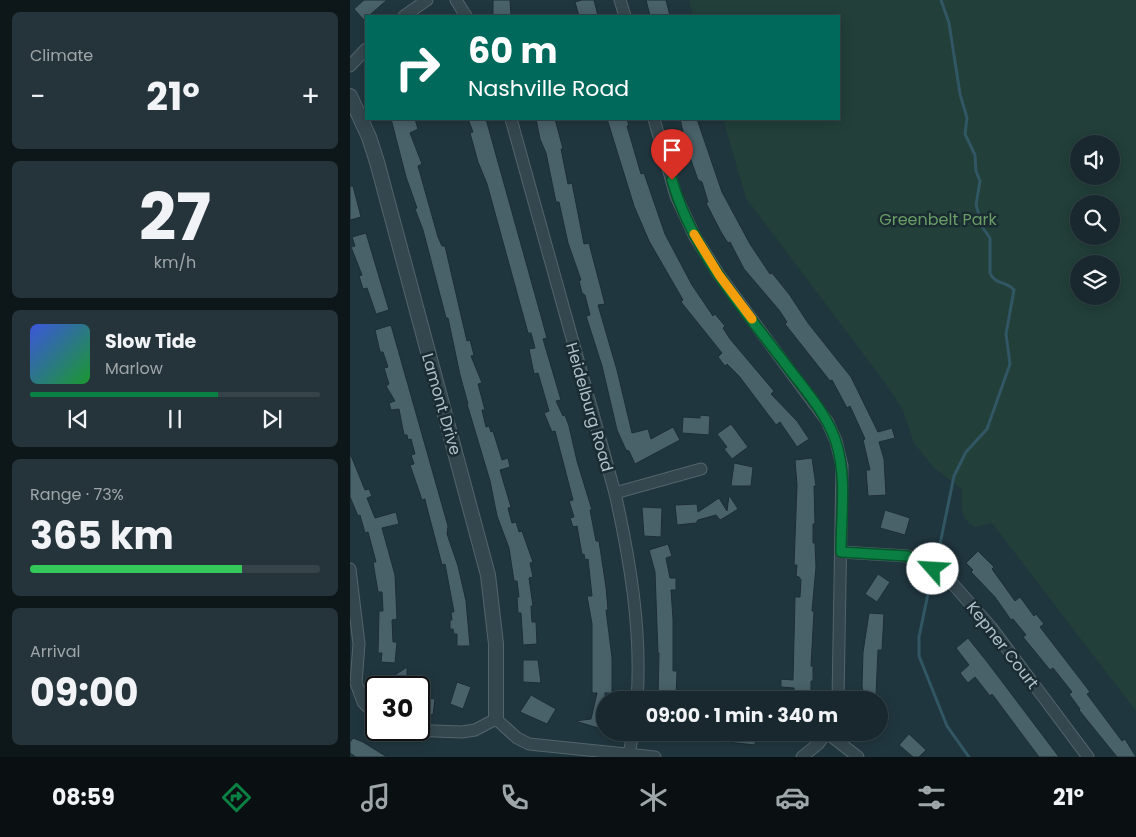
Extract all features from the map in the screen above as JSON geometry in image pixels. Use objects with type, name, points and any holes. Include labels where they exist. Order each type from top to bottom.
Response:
[{"type":"street","points":[[405,15],[427,0]]},
{"type":"street","points":[[456,0],[465,15]]},
{"type":"street","points":[[620,0],[625,15]]},
{"type":"street","points":[[350,66],[365,51]]},
{"type":"street","name":"Lamont Drive","points":[[350,96],[364,124],[374,154],[488,575],[496,644],[496,719]]},
{"type":"street","name":"Heidelburg Road","points":[[511,120],[615,493],[632,588],[637,691]]},
{"type":"street","points":[[654,120],[676,196],[695,237],[719,275],[814,402],[832,430],[842,466],[838,691]]},
{"type":"street","points":[[615,493],[701,470]]},
{"type":"street","name":"Kepner Court","points":[[841,552],[907,556],[926,564],[951,582],[991,627],[1088,757]]},
{"type":"street","points":[[350,569],[359,644],[356,683],[365,704]]},
{"type":"street","points":[[430,731],[462,732],[475,730],[496,719],[511,734],[529,744],[655,757]]},
{"type":"street","points":[[629,754],[631,741]]},
{"type":"street","points":[[802,757],[819,741]]},
{"type":"street","points":[[837,741],[858,757]]},
{"type":"green space","name":"Greenbelt Park","points":[[689,0],[1136,0],[1136,711],[992,523],[975,527],[966,520],[962,511],[962,489],[933,467],[914,443],[903,410],[886,384],[746,198],[723,120],[840,120],[840,15],[693,15]]},
{"type":"building","points":[[364,0],[387,0],[370,15],[365,15],[364,20],[354,9]]},
{"type":"building","points":[[493,0],[510,0],[511,15],[493,15]]},
{"type":"building","points":[[594,0],[598,15],[579,15],[575,2]]},
{"type":"building","points":[[646,0],[666,0],[670,15],[650,15]]},
{"type":"building","points":[[391,120],[415,120],[418,129],[410,133],[422,164],[418,166],[438,237],[442,246],[445,246],[467,341],[470,340],[474,355],[471,356],[482,383],[478,384],[485,410],[482,410],[486,427],[489,426],[491,432],[493,431],[502,460],[508,458],[510,467],[500,470],[511,507],[508,508],[512,523],[516,522],[519,532],[522,531],[533,562],[530,563],[533,577],[529,578],[533,606],[531,606],[532,622],[536,622],[537,644],[523,645],[521,613],[518,613],[517,581],[514,581],[509,548],[497,516],[490,481],[467,404],[448,318],[446,318],[423,230],[415,209],[417,208],[406,177]]},
{"type":"building","points":[[468,120],[486,120],[547,338],[543,339],[561,400],[556,401],[563,416],[565,415],[569,426],[577,461],[592,510],[590,510],[596,541],[599,541],[606,587],[608,610],[606,610],[612,658],[612,691],[596,691],[596,693],[592,693],[592,624],[587,596],[592,596],[588,559],[585,560],[584,554],[582,555],[577,526],[573,527],[570,518],[574,517],[569,501],[573,500],[555,431],[552,432],[544,413],[549,411],[538,373],[534,374],[529,349],[535,348],[531,333],[528,333],[487,184],[478,162],[470,133],[473,132]]},
{"type":"building","points":[[536,120],[555,120],[563,149],[561,149],[568,184],[572,183],[584,244],[589,243],[605,304],[598,305],[617,370],[632,433],[648,429],[651,439],[673,427],[680,440],[635,464],[617,430],[602,366],[586,316],[590,315],[585,295],[582,293],[579,281],[581,280],[568,243],[559,202],[556,202],[546,153],[540,139]]},
{"type":"building","points":[[607,120],[627,120],[629,126],[627,126],[641,174],[644,173],[665,234],[692,285],[713,316],[715,314],[725,326],[723,328],[730,339],[774,391],[771,394],[797,421],[809,439],[797,447],[780,422],[776,425],[739,376],[727,364],[725,366],[718,357],[722,353],[681,302],[683,300],[649,241],[634,206]]},
{"type":"building","points":[[680,120],[697,120],[722,192],[750,244],[770,274],[772,273],[789,294],[808,323],[851,377],[878,432],[892,428],[895,438],[879,442],[884,459],[886,495],[868,496],[866,470],[870,470],[863,440],[865,439],[850,406],[847,408],[832,380],[830,381],[785,324],[787,322],[779,310],[744,269],[706,203],[708,202],[702,182],[698,180],[687,149]]},
{"type":"building","points":[[350,186],[353,186],[361,217],[350,220]]},
{"type":"building","points":[[366,233],[389,310],[376,314],[367,288],[363,289],[359,276],[362,275],[351,247],[355,246],[352,237]]},
{"type":"building","points":[[391,325],[448,526],[447,534],[458,566],[466,601],[470,646],[457,646],[457,634],[454,634],[453,629],[450,629],[451,612],[454,612],[445,564],[442,565],[425,499],[422,500],[410,465],[414,464],[411,455],[415,454],[411,439],[408,440],[407,435],[404,435],[399,409],[391,410],[389,403],[395,401],[386,386],[389,384],[384,368],[388,367],[383,352],[380,352],[375,330]]},
{"type":"building","points":[[700,415],[710,416],[709,435],[682,433],[683,417],[700,418]]},
{"type":"building","points":[[731,424],[748,447],[732,459],[724,449],[727,447],[717,434]]},
{"type":"building","points":[[350,453],[365,490],[369,489],[372,496],[367,498],[375,518],[396,512],[399,524],[382,528],[395,575],[397,619],[392,620],[393,642],[397,642],[395,663],[381,662],[382,653],[378,653],[379,611],[383,611],[382,592],[378,592],[373,562],[376,562],[368,532],[365,533],[360,515],[358,516],[350,497]]},
{"type":"building","points":[[812,458],[816,486],[814,486],[815,524],[813,524],[816,567],[812,611],[814,611],[811,666],[813,666],[813,681],[811,681],[811,691],[794,691],[794,688],[781,687],[781,679],[793,680],[795,597],[800,597],[801,580],[796,576],[797,565],[794,565],[797,485],[795,460]]},
{"type":"building","points":[[734,463],[753,467],[751,486],[731,486]]},
{"type":"building","points":[[729,495],[738,509],[727,516],[720,520],[716,515],[698,520],[696,523],[677,525],[675,505],[697,504],[698,512],[719,498],[727,511]]},
{"type":"building","points":[[642,507],[662,508],[661,537],[644,536]]},
{"type":"building","points":[[885,510],[910,518],[905,535],[880,528]]},
{"type":"building","points":[[668,544],[672,556],[666,558],[670,578],[676,578],[676,590],[671,590],[673,671],[677,671],[676,691],[658,691],[659,653],[655,572],[649,550]]},
{"type":"building","points":[[978,551],[994,567],[992,569],[1015,601],[1020,597],[1034,616],[1036,614],[1044,624],[1040,627],[1090,692],[1087,694],[1122,741],[1125,739],[1136,757],[1117,757],[1079,710],[1069,694],[1072,692],[1053,668],[1050,670],[1023,637],[1026,635],[1013,619],[1011,620],[995,597],[971,572],[973,570],[966,563]]},
{"type":"building","points":[[878,574],[890,582],[877,602],[865,594]]},
{"type":"building","points":[[869,613],[884,614],[882,650],[878,650],[876,691],[863,691],[863,652]]},
{"type":"building","points":[[968,638],[1059,757],[1039,757],[992,694],[990,696],[975,677],[968,683],[960,673],[969,665],[956,648]]},
{"type":"building","points":[[523,660],[538,660],[541,683],[523,682]]},
{"type":"building","points":[[407,667],[407,676],[394,676]]},
{"type":"building","points":[[457,682],[471,687],[463,709],[450,704]]},
{"type":"building","points":[[531,695],[556,709],[547,724],[520,712]]},
{"type":"building","points":[[596,697],[596,727],[575,721],[591,719]]},
{"type":"building","points":[[430,698],[435,699],[433,715],[430,715]]},
{"type":"building","points":[[909,734],[926,750],[919,757],[913,757],[899,745]]},
{"type":"building","points":[[353,738],[387,757],[356,757],[350,753],[350,742]]},
{"type":"building","points":[[718,741],[755,741],[755,745]]},
{"type":"waterway","points":[[938,554],[954,476],[966,452],[987,429],[1010,364],[1006,334],[1014,290],[992,277],[990,273],[990,238],[983,228],[976,205],[980,181],[976,171],[975,155],[965,134],[967,118],[960,94],[949,23],[941,0]]},
{"type":"waterway","points":[[929,589],[919,637],[919,656],[947,726],[969,757]]},
{"type":"slow traffic","points":[[694,234],[719,275],[752,319]]},
{"type":"route","points":[[672,180],[676,196],[695,237],[719,275],[814,402],[832,430],[842,466],[841,552],[907,556],[933,569]]}]
